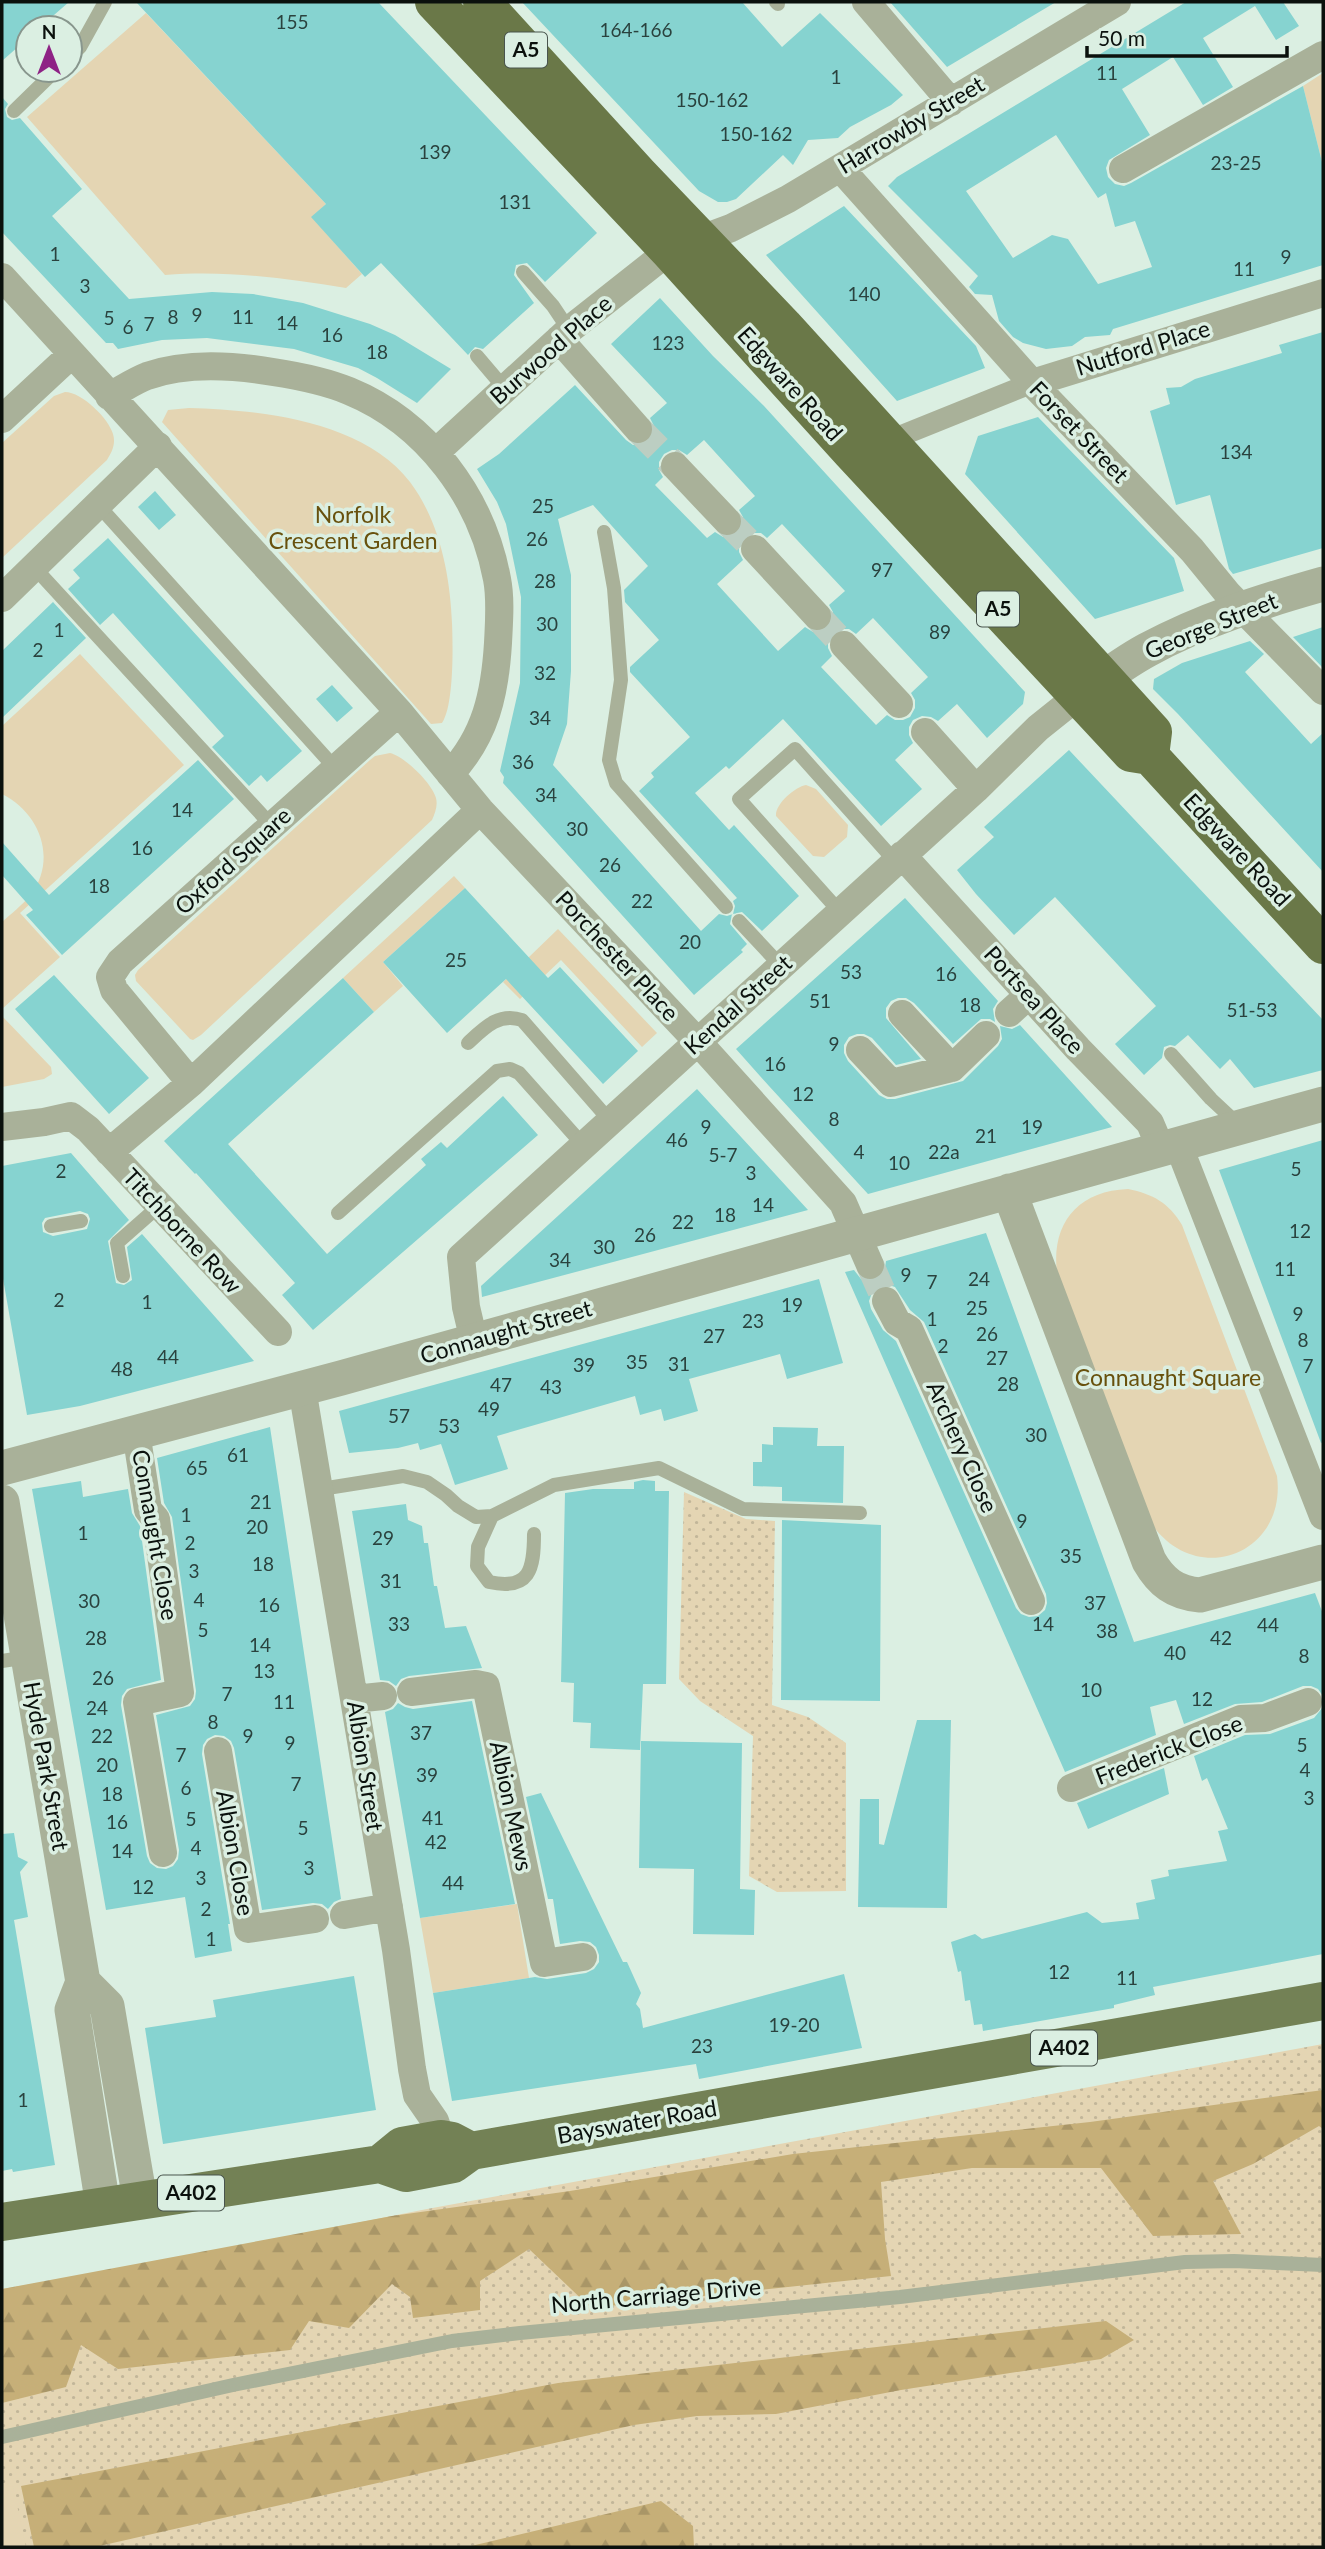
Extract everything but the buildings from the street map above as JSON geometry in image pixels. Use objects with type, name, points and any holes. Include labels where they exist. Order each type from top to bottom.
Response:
[{"type":"highway","name":"Edgware Road","points":[[435,2],[685,245],[747,286],[888,441],[1091,687]]},
{"type":"highway","name":"Edgware Road","points":[[482,2],[685,245],[851,452],[1091,687],[1153,732],[1150,756],[1323,945]]},
{"type":"main road","name":"Bayswater Road","points":[[2,2222],[380,2164],[402,2146],[456,2145],[804,2094],[1323,2001]]},
{"type":"street","points":[[866,2],[945,105]]},
{"type":"street","name":"Harrowby Street","points":[[685,245],[755,217],[1117,2]]},
{"type":"street","points":[[1123,169],[1323,55]]},
{"type":"street","name":"Forset Street","points":[[840,168],[1032,383],[1323,691]]},
{"type":"street","name":"Burwood Place","points":[[436,452],[564,335],[685,245]]},
{"type":"street","points":[[2,277],[109,396],[158,446],[399,712],[450,774],[477,740],[486,715],[497,660],[499,594],[489,548],[470,500],[460,482],[436,452],[382,408],[351,392],[293,375],[230,367],[179,368],[146,376],[109,396]]},
{"type":"street","name":"Nutford Place","points":[[888,441],[1032,383],[1323,293]]},
{"type":"street","points":[[564,335],[638,429]]},
{"type":"street","points":[[2,419],[72,354]]},
{"type":"street","points":[[2,598],[158,446]]},
{"type":"street","points":[[675,466],[727,521]]},
{"type":"street","points":[[755,549],[817,616]]},
{"type":"street","name":"George Street","points":[[1091,687],[1160,643],[1244,608],[1323,584]]},
{"type":"street","points":[[844,646],[899,704]]},
{"type":"street","name":"Kendal Street","points":[[474,1341],[466,1307],[461,1257],[976,789],[1034,732],[1091,687]]},
{"type":"street","name":"Oxford Square","points":[[191,1083],[114,990],[110,977],[120,962],[399,712]]},
{"type":"street","points":[[925,732],[976,789]]},
{"type":"street","name":"Porchester Place","points":[[450,774],[480,810],[698,1042],[844,1204],[857,1234]]},
{"type":"street","points":[[109,1152],[191,1083],[480,810]]},
{"type":"street","name":"Portsea Place","points":[[899,858],[1019,1004],[1150,1123],[1170,1146]]},
{"type":"street","points":[[902,1014],[951,1068]]},
{"type":"street","points":[[860,1050],[891,1083],[951,1068],[986,1035]]},
{"type":"street","points":[[1323,1104],[1009,1191],[1149,1561],[1156,1573],[1170,1587],[1200,1595],[1323,1562]]},
{"type":"street","name":"Titchborne Row","points":[[2,1127],[71,1116],[88,1129],[278,1332]]},
{"type":"street","points":[[1170,1146],[1323,1516]]},
{"type":"street","name":"Connaught Street","points":[[2,1468],[474,1341],[1009,1191]]},
{"type":"street","points":[[857,1234],[870,1265]]},
{"type":"street","name":"Archery Close","points":[[886,1301],[897,1322],[909,1329],[1031,1601]]},
{"type":"street","name":"Albion Street","points":[[302,1388],[321,1489],[417,2095],[456,2145]]},
{"type":"street","name":"Connaught Close","points":[[136,1432],[148,1510],[156,1519],[180,1693],[137,1702],[163,1853]]},
{"type":"street","name":"Hyde Park Street","points":[[2,1502],[15,1659],[83,1982],[72,2010],[121,2203]]},
{"type":"street","name":"Albion Mews","points":[[411,1692],[476,1684],[486,1686],[544,1963],[583,1957]]},
{"type":"street","points":[[354,1699],[383,1696]]},
{"type":"street","name":"Frederick Close","points":[[1071,1788],[1241,1719],[1265,1718],[1308,1702]]},
{"type":"street","name":"Albion Close","points":[[218,1751],[248,1929],[315,1919]]},
{"type":"street","points":[[344,1914],[389,1908]]},
{"type":"lane","points":[[84,40],[106,2]]},
{"type":"lane","points":[[14,111],[42,84]]},
{"type":"lane","points":[[523,272],[553,306],[564,335]]},
{"type":"lane","points":[[477,356],[505,389]]},
{"type":"lane","points":[[99,506],[337,769]]},
{"type":"lane","points":[[604,532],[615,600],[621,680],[609,760],[616,783],[726,908]]},
{"type":"lane","points":[[34,567],[272,827]]},
{"type":"lane","points":[[840,912],[738,799],[795,749],[899,858]]},
{"type":"lane","points":[[739,921],[781,966]]},
{"type":"lane","points":[[468,1043],[486,1025],[500,1018],[513,1017],[522,1020],[611,1122]]},
{"type":"lane","points":[[1171,1054],[1211,1099],[1241,1127]]},
{"type":"lane","points":[[338,1213],[497,1071],[510,1069],[519,1073],[584,1146]]},
{"type":"lane","points":[[124,1276],[117,1243],[159,1206]]},
{"type":"lane","points":[[51,1226],[81,1221]]},
{"type":"lane","points":[[321,1489],[403,1476],[427,1482],[476,1517],[492,1516],[554,1485],[659,1468],[743,1509],[860,1513]]},
{"type":"lane","points":[[492,1516],[478,1547],[478,1566],[489,1582],[507,1586],[524,1578],[534,1561],[534,1534]]},
{"type":"lane","name":"North Carriage Drive","points":[[2,2437],[233,2385],[493,2336],[900,2297],[1185,2262],[1323,2265]]},
{"type":"green space","points":[[146,13],[326,204],[312,217],[362,274],[346,288],[256,276],[165,275],[27,117],[65,84],[84,84],[84,67]]},
{"type":"green space","points":[[1323,73],[1323,166],[1303,86]]},
{"type":"green space","points":[[65,392],[87,401],[106,421],[114,438],[112,451],[107,460],[2,558],[2,443],[54,396]]},
{"type":"green space","name":"Norfolk Crescent Garden","points":[[189,408],[278,416],[338,432],[366,445],[390,461],[410,482],[436,532],[449,586],[452,675],[449,703],[442,723],[431,724],[162,422],[168,410]]},
{"type":"green space","points":[[80,654],[184,765],[20,913],[60,957],[2,1009],[2,922],[30,896],[43,867],[43,852],[35,825],[15,802],[2,794],[2,726]]},
{"type":"green space","points":[[390,753],[410,765],[433,792],[437,804],[432,820],[201,1035],[190,1039],[136,981],[138,970],[370,760],[375,756]]},
{"type":"green space","points":[[806,785],[816,789],[848,825],[847,837],[824,857],[813,856],[776,816],[786,797]]},
{"type":"green space","points":[[454,876],[465,888],[383,962],[403,986],[374,1012],[343,978]]},
{"type":"green space","points":[[558,929],[657,1033],[642,1047],[561,960],[520,999],[503,982]]},
{"type":"green space","points":[[2,1016],[51,1067],[52,1074],[44,1079],[2,1087]]},
{"type":"green space","name":"Connaught Square","points":[[1128,1189],[1160,1201],[1182,1225],[1277,1476],[1276,1503],[1268,1525],[1254,1542],[1236,1553],[1215,1558],[1193,1555],[1172,1545],[1153,1526],[1057,1273],[1058,1239],[1071,1213],[1095,1196]]},
{"type":"green space","points":[[684,1492],[746,1519],[775,1521],[772,1705],[808,1717],[846,1743],[846,1891],[777,1892],[749,1876],[753,1736],[700,1701],[679,1679]]},
{"type":"green space","points":[[517,1904],[529,1978],[433,1993],[420,1918]]},
{"type":"green space","points":[[1323,2044],[1323,2547],[2,2547],[2,2289],[118,2270],[427,2209]]},
{"type":"green space","points":[[1323,2090],[1323,2129],[1319,2126],[1253,2164],[1213,2181],[1241,2234],[1153,2236],[1101,2168],[972,2168],[881,2182],[891,2276],[591,2308],[529,2249],[480,2281],[480,2310],[413,2318],[410,2297],[392,2284],[349,2328],[309,2321],[290,2350],[118,2369],[81,2345],[66,2387],[2,2403],[2,2289],[392,2216],[570,2191],[793,2154],[1090,2122]]},
{"type":"green space","points":[[1106,2321],[1134,2340],[1101,2359],[901,2390],[776,2414],[697,2416],[634,2425],[95,2547],[34,2547],[21,2486],[558,2383]]},
{"type":"green space","points":[[13,2486],[26,2547],[2,2547],[2,2488]]},
{"type":"green space","points":[[661,2501],[693,2526],[694,2547],[467,2547]]},
{"type":"tunnel","points":[[638,429],[675,466]]},
{"type":"tunnel","points":[[727,521],[755,549]]},
{"type":"tunnel","points":[[817,616],[844,645]]},
{"type":"tunnel","points":[[870,1265],[886,1301]]}]
